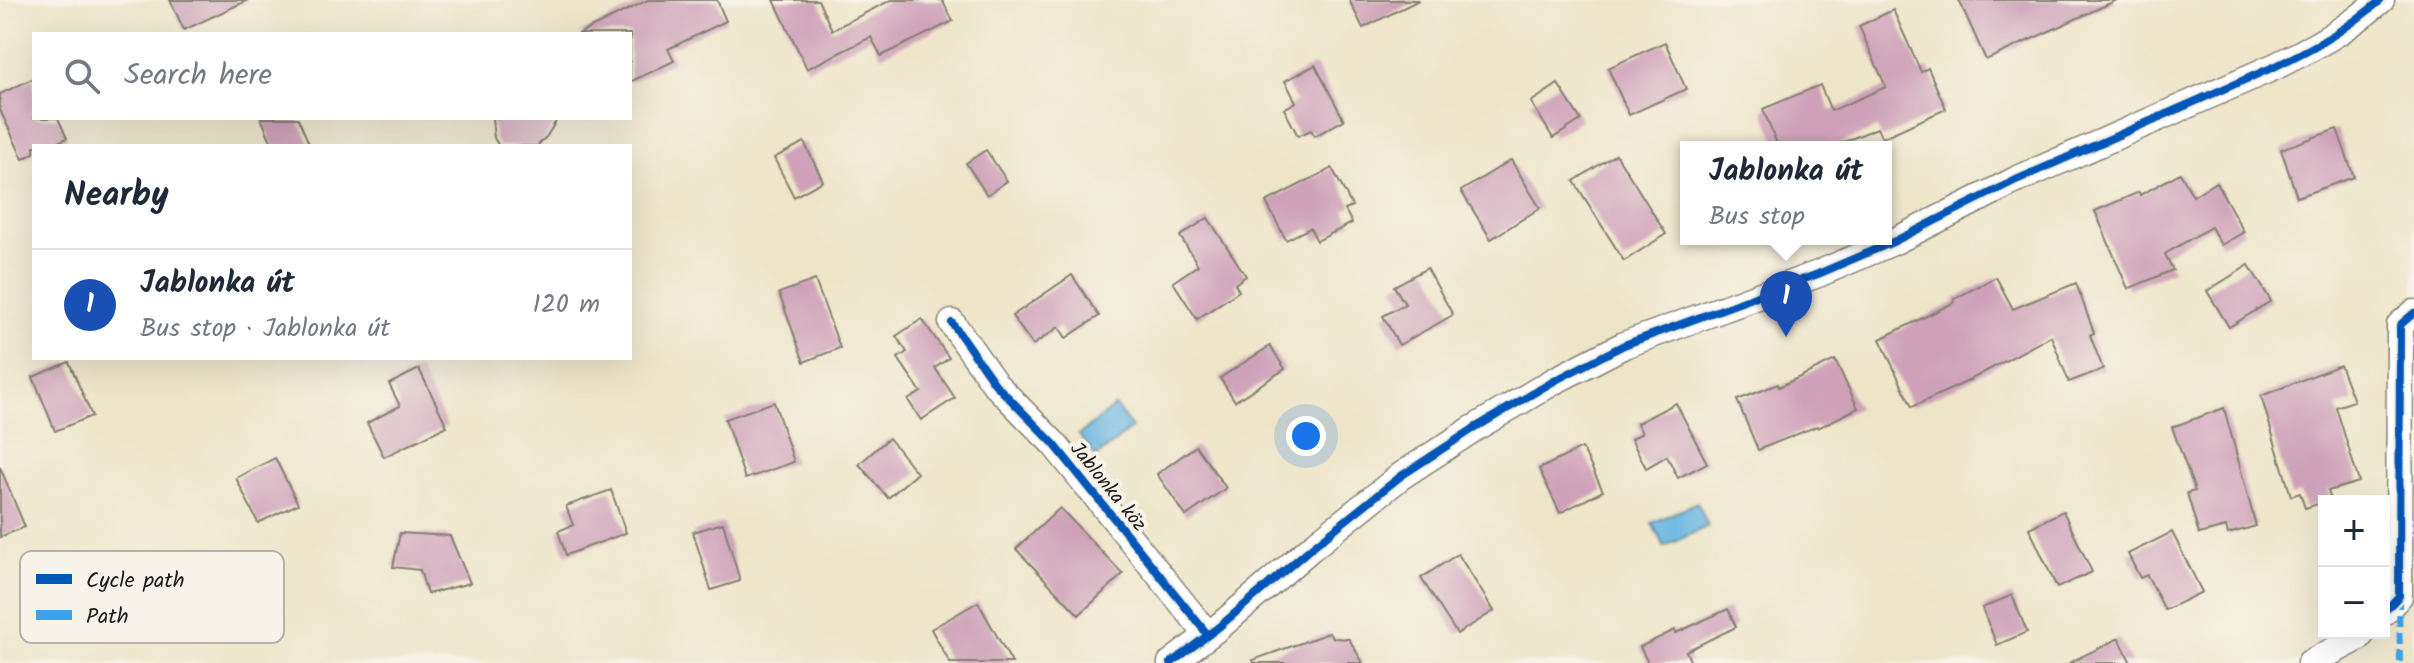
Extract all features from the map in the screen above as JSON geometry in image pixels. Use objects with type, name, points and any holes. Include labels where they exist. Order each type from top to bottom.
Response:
[{"type":"street","points":[[1892,242],[2016,180],[2276,66],[2351,25],[2381,0]]},
{"type":"street","points":[[1171,663],[1401,476],[1554,381],[1624,345],[1818,274],[1886,245]]},
{"type":"street","points":[[2390,606],[2399,596],[2400,325],[2414,313]]},
{"type":"street","name":"Jablonka köz","points":[[952,323],[995,384],[1054,444],[1208,635]]},
{"type":"street","points":[[2310,663],[2356,639]]},
{"type":"water","points":[[1115,406],[1132,428],[1096,457],[1079,435]]},
{"type":"water","points":[[1697,502],[1708,526],[1664,547],[1652,523]]},
{"type":"building","points":[[170,0],[248,0],[184,30]]},
{"type":"building","points":[[648,0],[717,0],[726,21],[668,49],[674,61],[632,81],[632,32],[582,32]]},
{"type":"building","points":[[774,0],[818,0],[832,30],[891,0],[942,0],[953,21],[881,56],[871,37],[807,69]]},
{"type":"building","points":[[1349,0],[1419,0],[1363,28]]},
{"type":"building","points":[[1959,0],[2117,0],[1986,60]]},
{"type":"building","points":[[1893,10],[1921,72],[1928,68],[1946,109],[1882,138],[1877,128],[1846,141],[1776,141],[1763,109],[1820,85],[1831,111],[1886,87],[1859,26]]},
{"type":"building","points":[[1665,42],[1686,89],[1629,115],[1608,68]]},
{"type":"building","points":[[1315,65],[1344,120],[1315,136],[1311,130],[1298,136],[1284,109],[1296,102],[1285,81]]},
{"type":"building","points":[[32,79],[32,120],[59,120],[67,138],[54,144],[32,144],[32,154],[23,159],[0,110],[0,94]]},
{"type":"building","points":[[1558,84],[1581,120],[1553,138],[1531,102]]},
{"type":"building","points":[[262,120],[299,120],[309,144],[272,144]]},
{"type":"building","points":[[492,120],[557,120],[539,144],[498,144]]},
{"type":"building","points":[[2337,129],[2354,177],[2297,197],[2281,149]]},
{"type":"building","points":[[804,142],[823,181],[794,197],[774,158]]},
{"type":"building","points":[[986,150],[1007,181],[987,195],[966,163]]},
{"type":"building","points":[[1616,154],[1666,234],[1624,261],[1574,181]]},
{"type":"building","points":[[1511,160],[1540,208],[1491,239],[1461,191]]},
{"type":"building","points":[[1332,168],[1352,206],[1345,210],[1352,223],[1317,241],[1310,228],[1286,240],[1266,202]]},
{"type":"building","points":[[2180,173],[2193,196],[2216,182],[2244,232],[2221,245],[2211,227],[2165,254],[2173,270],[2128,289],[2095,211],[2139,192],[2140,195]]},
{"type":"building","points":[[1208,218],[1246,276],[1235,284],[1239,291],[1197,319],[1173,282],[1198,265],[1180,236]]},
{"type":"building","points":[[2249,265],[2271,301],[2229,327],[2207,291]]},
{"type":"building","points":[[1427,268],[1453,315],[1399,345],[1383,316],[1405,304],[1394,286]]},
{"type":"building","points":[[1072,275],[1099,316],[1066,338],[1059,327],[1033,345],[1012,316]]},
{"type":"building","points":[[1996,277],[2013,309],[2076,283],[2103,369],[2069,382],[2051,336],[1912,407],[1880,339],[1955,302],[1954,299]]},
{"type":"building","points":[[815,280],[840,348],[804,362],[779,293]]},
{"type":"building","points":[[922,319],[949,358],[935,368],[955,398],[921,420],[908,400],[921,392],[898,358],[907,352],[896,336]]},
{"type":"building","points":[[1270,346],[1285,369],[1235,401],[1220,378]]},
{"type":"building","points":[[1835,360],[1858,408],[1818,428],[1758,450],[1737,400],[1778,384],[1779,387]]},
{"type":"building","points":[[69,362],[92,416],[55,431],[33,377]]},
{"type":"building","points":[[2340,365],[2354,401],[2336,407],[2359,482],[2328,491],[2329,495],[2318,495],[2318,504],[2305,508],[2300,493],[2291,496],[2261,396]]},
{"type":"building","points":[[419,369],[447,426],[384,457],[367,423],[400,406],[389,384]]},
{"type":"building","points":[[774,402],[794,462],[745,479],[725,419]]},
{"type":"building","points":[[1676,403],[1707,463],[1678,478],[1667,456],[1646,468],[1631,439],[1642,433],[1637,423]]},
{"type":"building","points":[[2224,408],[2256,526],[2228,534],[2226,527],[2199,534],[2187,493],[2195,491],[2172,427]]},
{"type":"building","points":[[889,438],[917,473],[888,498],[859,464]]},
{"type":"building","points":[[1196,446],[1226,488],[1186,516],[1157,474]]},
{"type":"building","points":[[1582,448],[1603,491],[1560,513],[1539,469]]},
{"type":"building","points":[[275,458],[298,504],[258,523],[236,478]]},
{"type":"building","points":[[0,467],[25,527],[0,537]]},
{"type":"building","points":[[611,490],[626,533],[566,555],[558,531],[573,525],[566,506]]},
{"type":"building","points":[[1060,508],[1123,574],[1079,615],[1016,549]]},
{"type":"building","points":[[2063,511],[2092,572],[2057,588],[2029,528]]},
{"type":"building","points":[[723,523],[740,581],[711,590],[693,532]]},
{"type":"building","points":[[2172,532],[2202,592],[2165,610],[2147,575],[2140,578],[2128,554]]},
{"type":"building","points":[[400,533],[450,536],[470,583],[427,594],[420,570],[393,567]]},
{"type":"building","points":[[1458,554],[1494,611],[1457,634],[1421,578]]},
{"type":"building","points":[[2012,595],[2027,632],[1997,645],[1982,608]]},
{"type":"building","points":[[978,602],[1012,663],[950,663],[931,629]]},
{"type":"building","points":[[1728,609],[1736,627],[1686,651],[1691,663],[1648,663],[1640,647]]},
{"type":"building","points":[[1329,633],[1334,638],[1349,639],[1363,663],[1254,663],[1253,660]]},
{"type":"building","points":[[2119,638],[2131,663],[2069,663]]},
{"type":"marked path","points":[[2399,596],[2400,663]]},
{"type":"cycle path","points":[[1892,242],[2016,180],[2276,66],[2331,37],[2381,0]]},
{"type":"cycle path","points":[[1171,663],[1401,476],[1554,381],[1624,345],[1818,274],[1886,245]]},
{"type":"cycle path","points":[[2390,606],[2399,596],[2400,325],[2414,313]]},
{"type":"cycle path","points":[[952,323],[995,384],[1054,444],[1208,635]]},
{"type":"place","name":"Jablonka út","points":[[1786,337]]}]
